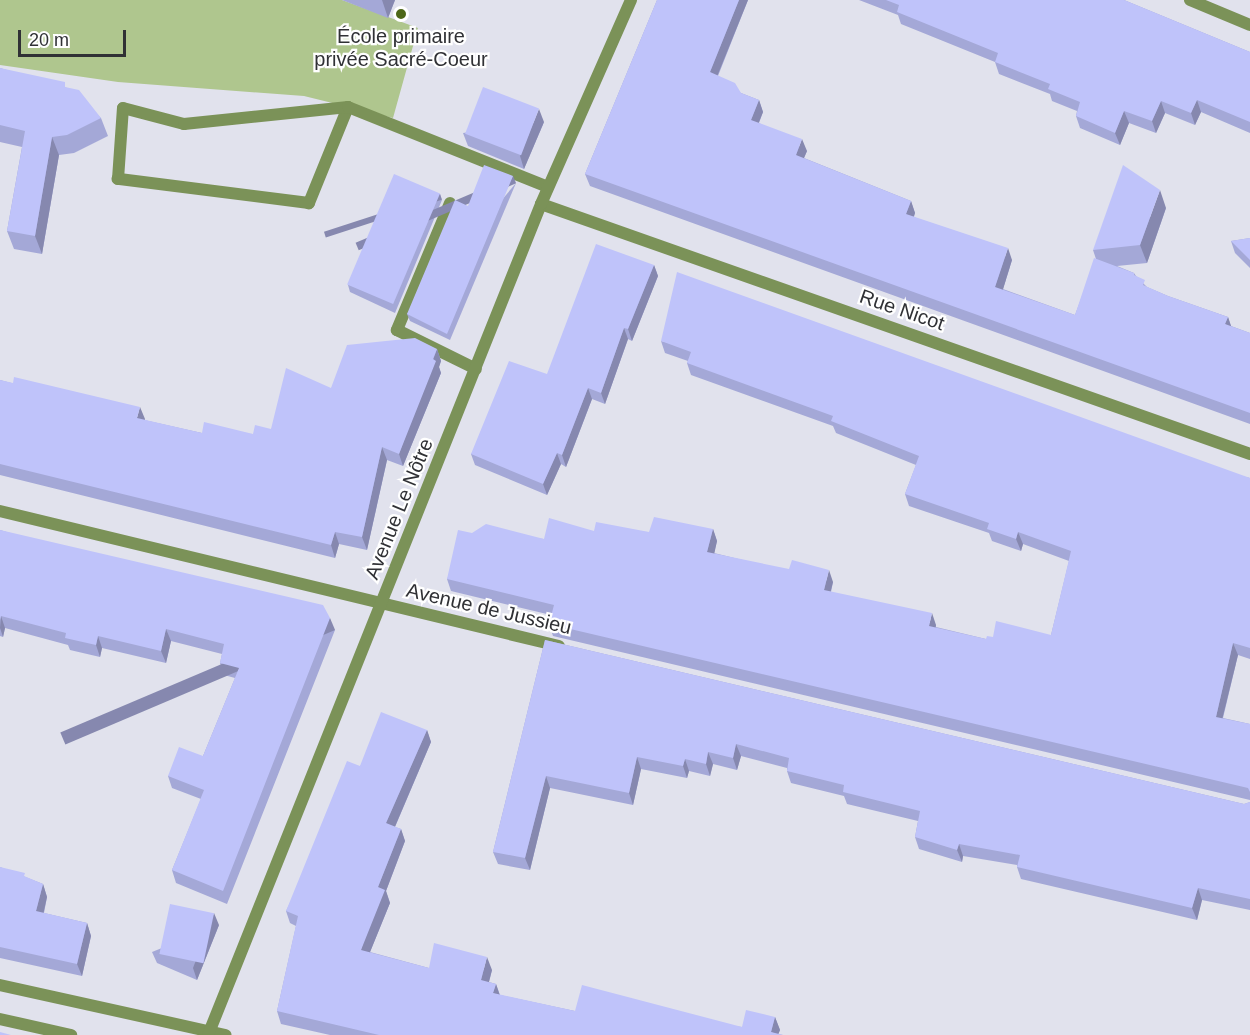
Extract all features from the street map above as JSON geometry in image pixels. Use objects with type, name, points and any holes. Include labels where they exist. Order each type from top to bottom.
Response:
[{"type":"street","name":"Avenue Le Nôtre","points":[[209,1033],[383,604],[541,204],[632,0]]},
{"type":"street","points":[[1190,0],[1250,25]]},
{"type":"street","points":[[348,108],[309,203],[118,179],[123,108],[184,124],[348,108],[548,187]]},
{"type":"street","points":[[450,203],[397,330],[476,369]]},
{"type":"street","name":"Rue Nicot","points":[[541,204],[1250,454]]},
{"type":"street","name":"Avenue de Jussieu","points":[[0,511],[575,650]]},
{"type":"street","points":[[0,985],[226,1035]]},
{"type":"street","points":[[0,1019],[71,1035]]},
{"type":"green space","points":[[0,0],[342,0],[418,28],[393,118],[304,96],[118,82],[0,65]]},
{"type":"building","points":[[657,0],[739,0],[710,72],[735,83],[741,93],[759,100],[751,120],[802,139],[796,155],[911,201],[906,214],[1008,248],[995,287],[1075,315],[1094,258],[1134,273],[1145,280],[1143,285],[1228,317],[1225,324],[1250,333],[1250,413],[585,174]]},
{"type":"building","points":[[886,0],[1124,0],[1250,52],[1250,122],[1197,100],[1191,113],[1161,101],[1152,121],[1124,111],[1115,133],[1076,116],[1080,102],[1048,89],[1050,84],[995,62],[998,53],[897,12],[899,5]]},
{"type":"building","points":[[0,68],[65,82],[65,87],[79,90],[101,118],[67,135],[52,137],[35,236],[7,231],[25,131],[0,125]]},
{"type":"building","points":[[483,87],[539,109],[521,155],[465,134]]},
{"type":"building","points":[[484,165],[513,176],[447,334],[407,314],[455,200],[468,206]]},
{"type":"building","points":[[1123,165],[1160,190],[1140,245],[1093,250]]},
{"type":"building","points":[[394,174],[440,194],[393,304],[347,284]]},
{"type":"building","points":[[1250,238],[1250,260],[1231,241]]},
{"type":"building","points":[[596,244],[654,265],[628,329],[624,328],[601,393],[588,388],[562,455],[557,453],[543,484],[471,454],[509,361],[547,374]]},
{"type":"building","points":[[677,272],[1250,478],[1250,648],[1233,643],[1216,717],[1250,724],[1250,792],[1248,788],[549,624],[554,605],[447,579],[458,530],[472,533],[486,524],[544,539],[549,518],[594,531],[596,522],[649,532],[654,517],[713,529],[707,552],[789,569],[792,560],[829,570],[824,590],[932,613],[929,626],[986,639],[987,636],[993,637],[996,621],[1051,635],[1071,551],[1018,532],[1016,539],[987,529],[989,523],[905,494],[919,456],[831,421],[833,416],[687,363],[691,352],[661,341]]},
{"type":"building","points":[[415,338],[437,349],[433,359],[436,361],[399,454],[382,447],[362,537],[335,532],[331,545],[0,464],[0,380],[13,383],[14,377],[140,407],[137,418],[202,433],[204,422],[253,434],[255,425],[271,429],[286,368],[331,388],[347,345]]},
{"type":"building","points":[[0,530],[323,605],[330,618],[223,891],[172,870],[204,790],[168,776],[179,747],[203,756],[239,668],[220,663],[224,644],[166,629],[161,651],[98,636],[96,645],[65,638],[66,633],[1,616],[0,620]]},
{"type":"building","points":[[545,640],[1244,804],[1250,802],[1250,899],[1198,888],[1192,908],[1017,867],[1020,855],[959,844],[957,850],[915,837],[920,811],[843,792],[844,785],[787,771],[789,758],[736,744],[733,758],[708,752],[706,764],[685,759],[683,766],[637,757],[629,793],[546,776],[525,858],[493,852]]},
{"type":"building","points":[[381,712],[427,730],[386,823],[401,829],[378,887],[385,890],[361,950],[429,968],[434,943],[487,957],[481,980],[496,984],[493,993],[575,1011],[582,985],[742,1027],[746,1010],[775,1017],[771,1032],[783,1035],[379,1035],[277,1011],[298,916],[286,911],[347,761],[360,766]]},
{"type":"building","points":[[0,867],[25,873],[24,876],[43,884],[36,911],[87,923],[77,964],[0,947]]},
{"type":"building","points":[[170,904],[214,913],[203,963],[159,954]]},
{"type":"place","name":"École primaire privée Sacré-Coeur","points":[[401,14]]}]
